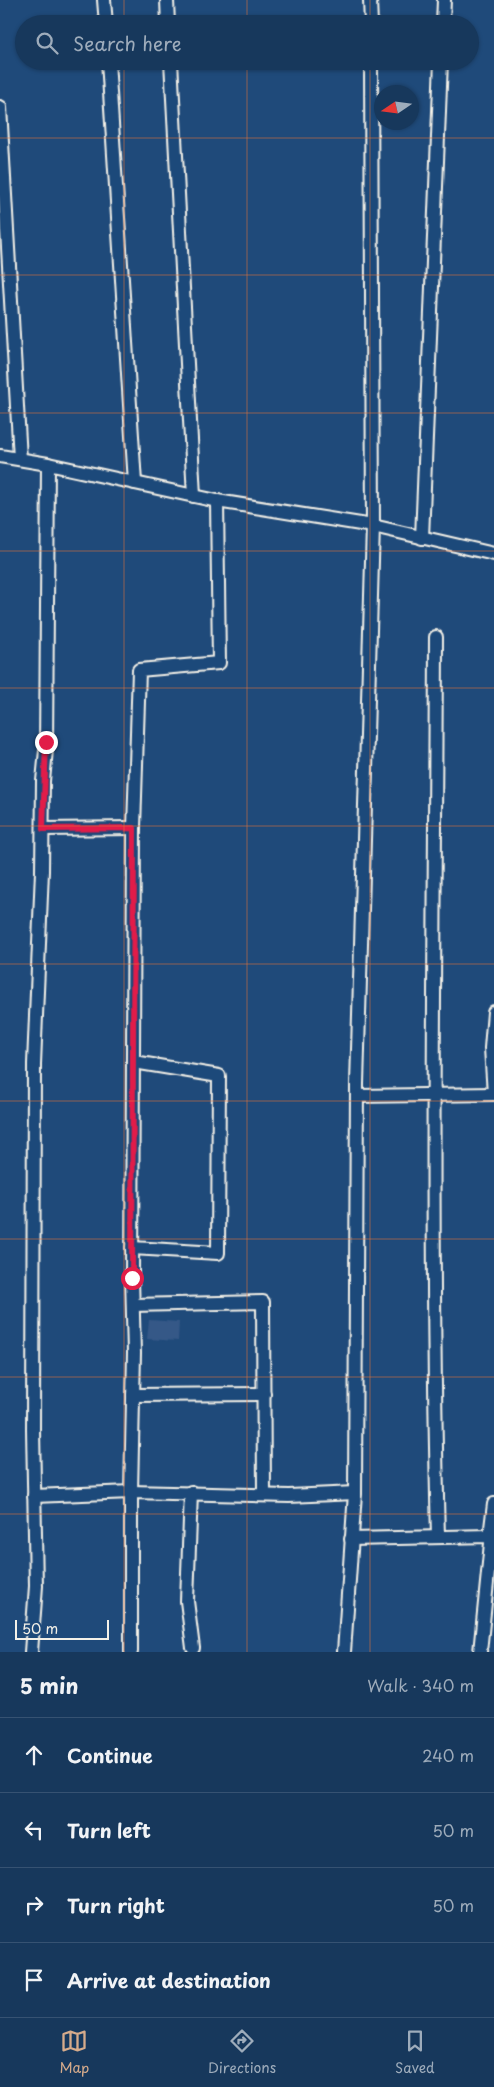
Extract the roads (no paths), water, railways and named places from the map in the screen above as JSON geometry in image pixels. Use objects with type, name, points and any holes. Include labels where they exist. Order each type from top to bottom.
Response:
[{"type":"street","points":[[104,0],[105,15]]},
{"type":"street","points":[[167,0],[168,15]]},
{"type":"street","points":[[370,0],[371,15]]},
{"type":"street","points":[[443,15],[444,0]]},
{"type":"street","points":[[109,70],[135,483]]},
{"type":"street","points":[[170,70],[194,496]]},
{"type":"street","points":[[344,1652],[355,1493],[356,1096],[373,526],[371,70]]},
{"type":"street","points":[[422,538],[442,70]]},
{"type":"street","points":[[0,107],[20,459]]},
{"type":"street","points":[[0,456],[48,464],[217,501],[373,526],[494,554]]},
{"type":"street","points":[[31,1652],[36,1586],[34,1496],[34,1064],[47,686],[48,464]]},
{"type":"street","points":[[131,1652],[134,828],[139,670],[219,663],[217,501]]},
{"type":"street","points":[[436,637],[435,1094],[432,1210],[438,1537]]},
{"type":"street","points":[[43,829],[134,828]]},
{"type":"street","points":[[356,1096],[494,1094],[491,1048],[494,1012]]},
{"type":"street","points":[[132,1248],[218,1253],[219,1076],[134,1062]]},
{"type":"street","points":[[133,1305],[263,1302],[264,1495]]},
{"type":"street","points":[[133,1395],[264,1394]]},
{"type":"street","points":[[34,1496],[131,1492],[264,1495],[355,1493]]},
{"type":"street","points":[[191,1492],[187,1601],[193,1648]]},
{"type":"street","points":[[480,1652],[494,1504]]},
{"type":"street","points":[[352,1539],[438,1537],[492,1541]]}]
